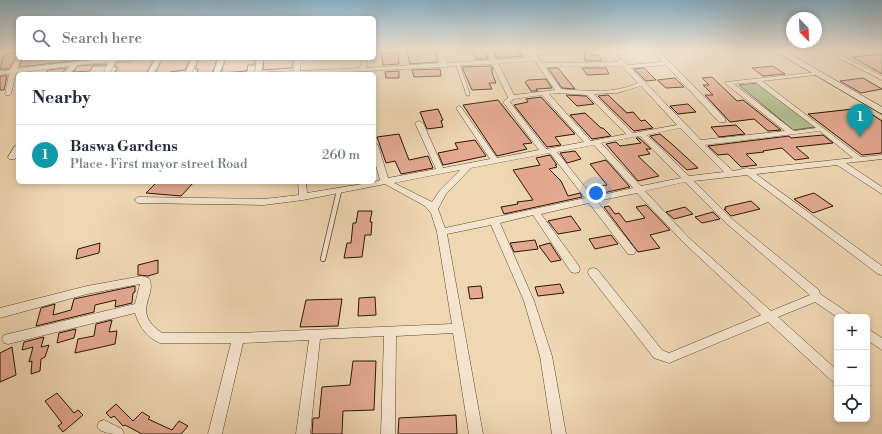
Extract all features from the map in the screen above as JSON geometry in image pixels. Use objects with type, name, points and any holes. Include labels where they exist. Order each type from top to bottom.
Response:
[{"type":"street","points":[[0,73],[12,70]]},
{"type":"street","points":[[8,94],[13,70]]},
{"type":"street","points":[[319,72],[358,70]]},
{"type":"street","points":[[499,70],[512,97]]},
{"type":"street","points":[[545,70],[559,91]]},
{"type":"street","points":[[629,70],[730,174]]},
{"type":"street","points":[[674,70],[722,120]]},
{"type":"street","points":[[811,70],[882,111]]},
{"type":"street","points":[[867,70],[882,78]]},
{"type":"street","points":[[792,133],[728,83],[816,73]]},
{"type":"street","points":[[757,80],[859,159]]},
{"type":"street","points":[[631,251],[591,199],[506,102],[512,97],[544,92],[559,91],[612,93],[631,89],[641,84]]},
{"type":"street","points":[[544,92],[639,189],[686,240],[834,375]]},
{"type":"street","points":[[590,93],[631,136]]},
{"type":"street","points":[[459,108],[496,162]]},
{"type":"street","points":[[419,124],[441,172]]},
{"type":"street","points":[[376,183],[496,162],[682,126]]},
{"type":"street","points":[[699,143],[822,129]]},
{"type":"street","points":[[642,134],[734,225],[815,293],[815,296],[842,314]]},
{"type":"street","points":[[12,157],[16,151]]},
{"type":"street","points":[[376,152],[385,181],[428,204],[433,210],[442,232],[476,434]]},
{"type":"street","points":[[442,232],[688,179],[747,171],[882,157]]},
{"type":"street","points":[[837,161],[882,191]]},
{"type":"street","points":[[433,210],[441,194],[468,167]]},
{"type":"street","points":[[747,171],[882,271]]},
{"type":"street","points":[[302,184],[303,197]]},
{"type":"street","points":[[138,200],[264,202],[339,191],[371,184]]},
{"type":"street","points":[[535,211],[574,269]]},
{"type":"street","points":[[494,220],[529,301],[546,356],[559,434]]},
{"type":"street","points":[[593,272],[658,354],[669,358],[815,296]]},
{"type":"street","points":[[0,312],[87,290],[137,280],[145,281],[146,286],[140,307],[145,324],[154,335],[160,338],[238,338],[458,328]]},
{"type":"street","points":[[8,339],[140,307]]},
{"type":"street","points":[[388,434],[390,331]]},
{"type":"street","points":[[303,434],[315,334]]},
{"type":"street","points":[[870,335],[882,345]]},
{"type":"street","points":[[215,434],[238,338]]},
{"type":"street","points":[[104,427],[117,434]]},
{"type":"lane","points":[[460,70],[468,94]]},
{"type":"lane","points":[[323,260],[339,191]]},
{"type":"green space","points":[[759,83],[815,127],[793,130],[739,85]]},
{"type":"building","points":[[48,70],[65,70],[63,72],[46,72]]},
{"type":"building","points":[[74,70],[90,70],[90,71],[73,72]]},
{"type":"building","points":[[116,70],[148,70],[147,72],[115,72]]},
{"type":"building","points":[[157,70],[183,70],[170,72],[156,72]]},
{"type":"building","points":[[198,70],[213,70],[213,72],[197,72]]},
{"type":"building","points":[[222,70],[247,70],[234,72],[221,72]]},
{"type":"building","points":[[412,70],[440,70],[441,76],[414,77]]},
{"type":"building","points":[[463,70],[492,70],[496,83],[489,83],[492,89],[472,90]]},
{"type":"building","points":[[550,70],[560,70],[575,89],[562,88]]},
{"type":"building","points":[[584,70],[607,70],[609,74],[587,75]]},
{"type":"building","points":[[635,70],[646,70],[656,80],[646,81]]},
{"type":"building","points":[[755,70],[779,70],[785,74],[763,76]]},
{"type":"building","points":[[875,70],[882,70],[882,74]]},
{"type":"building","points":[[399,71],[399,78],[386,78],[385,72]]},
{"type":"building","points":[[0,76],[7,76],[4,90],[0,90]]},
{"type":"building","points":[[712,77],[737,101],[743,100],[781,130],[768,131],[754,119],[730,122],[705,95],[713,95],[703,85],[709,85],[702,78]]},
{"type":"building","points":[[675,78],[684,87],[666,88],[657,80]]},
{"type":"building","points":[[863,78],[882,89],[861,93],[840,81]]},
{"type":"building","points":[[546,79],[552,88],[536,89],[538,91],[531,91],[525,82],[528,80]]},
{"type":"building","points":[[566,95],[586,96],[594,104],[577,106]]},
{"type":"building","points":[[608,95],[627,113],[633,112],[641,121],[645,120],[653,128],[634,131],[598,96]]},
{"type":"building","points":[[541,97],[575,134],[555,137],[561,145],[547,147],[514,105],[528,102],[526,99]]},
{"type":"building","points":[[498,100],[532,143],[523,144],[527,149],[497,156],[463,105]]},
{"type":"building","points":[[688,104],[696,112],[678,114],[670,106]]},
{"type":"building","points":[[862,108],[882,121],[882,153],[862,155],[808,114]]},
{"type":"building","points":[[438,109],[443,120],[441,121],[443,127],[427,129],[420,112]]},
{"type":"building","points":[[585,113],[611,136],[592,139],[570,115]]},
{"type":"building","points":[[736,125],[745,134],[719,137],[711,127]]},
{"type":"building","points":[[399,134],[409,160],[428,156],[433,168],[401,174],[395,161],[386,163],[377,137]]},
{"type":"building","points":[[660,134],[698,168],[687,170],[650,136]]},
{"type":"building","points":[[823,135],[833,143],[796,147],[809,158],[795,160],[782,148],[746,154],[757,165],[741,167],[728,154],[718,155],[708,146],[789,136],[791,138]]},
{"type":"building","points":[[636,138],[639,138],[651,149],[646,149],[650,154],[638,156],[659,176],[638,181],[606,144],[616,142],[620,146],[641,143]]},
{"type":"building","points":[[475,140],[486,156],[443,165],[438,153],[458,149],[455,143]]},
{"type":"building","points":[[575,151],[581,159],[567,163],[560,153]]},
{"type":"building","points":[[550,155],[557,167],[549,169],[561,181],[568,196],[580,193],[582,197],[504,214],[501,207],[518,204],[517,202],[533,200],[513,170],[540,165],[536,158]]},
{"type":"building","points":[[606,160],[630,187],[603,193],[599,186],[607,185],[590,164]]},
{"type":"building","points":[[155,184],[192,184],[181,196],[146,193]]},
{"type":"building","points":[[814,193],[833,206],[813,213],[794,199]]},
{"type":"building","points":[[751,201],[760,209],[731,216],[724,209],[726,209],[725,207]]},
{"type":"building","points":[[646,205],[670,230],[650,235],[660,248],[638,252],[604,207],[609,206],[615,214],[619,213],[626,222],[645,218],[636,207]]},
{"type":"building","points":[[685,207],[693,214],[674,219],[666,212]]},
{"type":"building","points":[[358,211],[372,211],[370,222],[372,222],[371,235],[365,235],[362,257],[344,258],[347,243],[351,243],[353,223],[356,223]]},
{"type":"building","points":[[713,212],[720,219],[702,223],[695,217]]},
{"type":"building","points":[[571,216],[581,230],[558,234],[548,221]]},
{"type":"building","points":[[611,235],[618,244],[595,249],[589,239]]},
{"type":"building","points":[[535,240],[538,249],[514,252],[510,243]]},
{"type":"building","points":[[100,243],[99,253],[76,259],[78,249]]},
{"type":"building","points":[[550,243],[561,260],[551,262],[539,246]]},
{"type":"building","points":[[158,260],[158,273],[148,276],[138,275],[138,265]]},
{"type":"building","points":[[560,284],[564,293],[538,296],[535,287]]},
{"type":"building","points":[[135,286],[132,303],[115,307],[116,300],[95,305],[94,312],[36,326],[41,308],[55,304],[53,315],[71,310],[74,299]]},
{"type":"building","points":[[481,286],[483,298],[470,299],[468,287]]},
{"type":"building","points":[[375,297],[376,315],[358,316],[359,298]]},
{"type":"building","points":[[342,299],[338,326],[300,327],[306,300]]},
{"type":"building","points":[[112,320],[109,332],[117,331],[115,344],[75,353],[78,339],[94,336],[96,324]]},
{"type":"building","points":[[76,329],[74,338],[57,343],[59,333]]},
{"type":"building","points":[[44,337],[41,347],[49,345],[45,357],[41,359],[40,371],[31,374],[32,361],[29,362],[33,347],[22,350],[24,342]]},
{"type":"building","points":[[12,347],[16,375],[0,382],[0,353]]},
{"type":"building","points":[[353,361],[376,361],[374,410],[343,411],[342,434],[312,434],[313,418],[319,418],[322,387],[350,385]]},
{"type":"building","points":[[57,393],[74,413],[78,410],[83,415],[63,432],[58,426],[62,423],[45,401]]},
{"type":"building","points":[[116,404],[133,421],[142,412],[150,417],[148,419],[172,430],[179,421],[188,426],[181,434],[142,434],[125,425],[123,426],[114,416],[111,418],[106,413]]},
{"type":"building","points":[[456,415],[457,434],[398,434],[399,418]]},
{"type":"place","name":"Baswa Gardens","points":[[860,137]]}]
